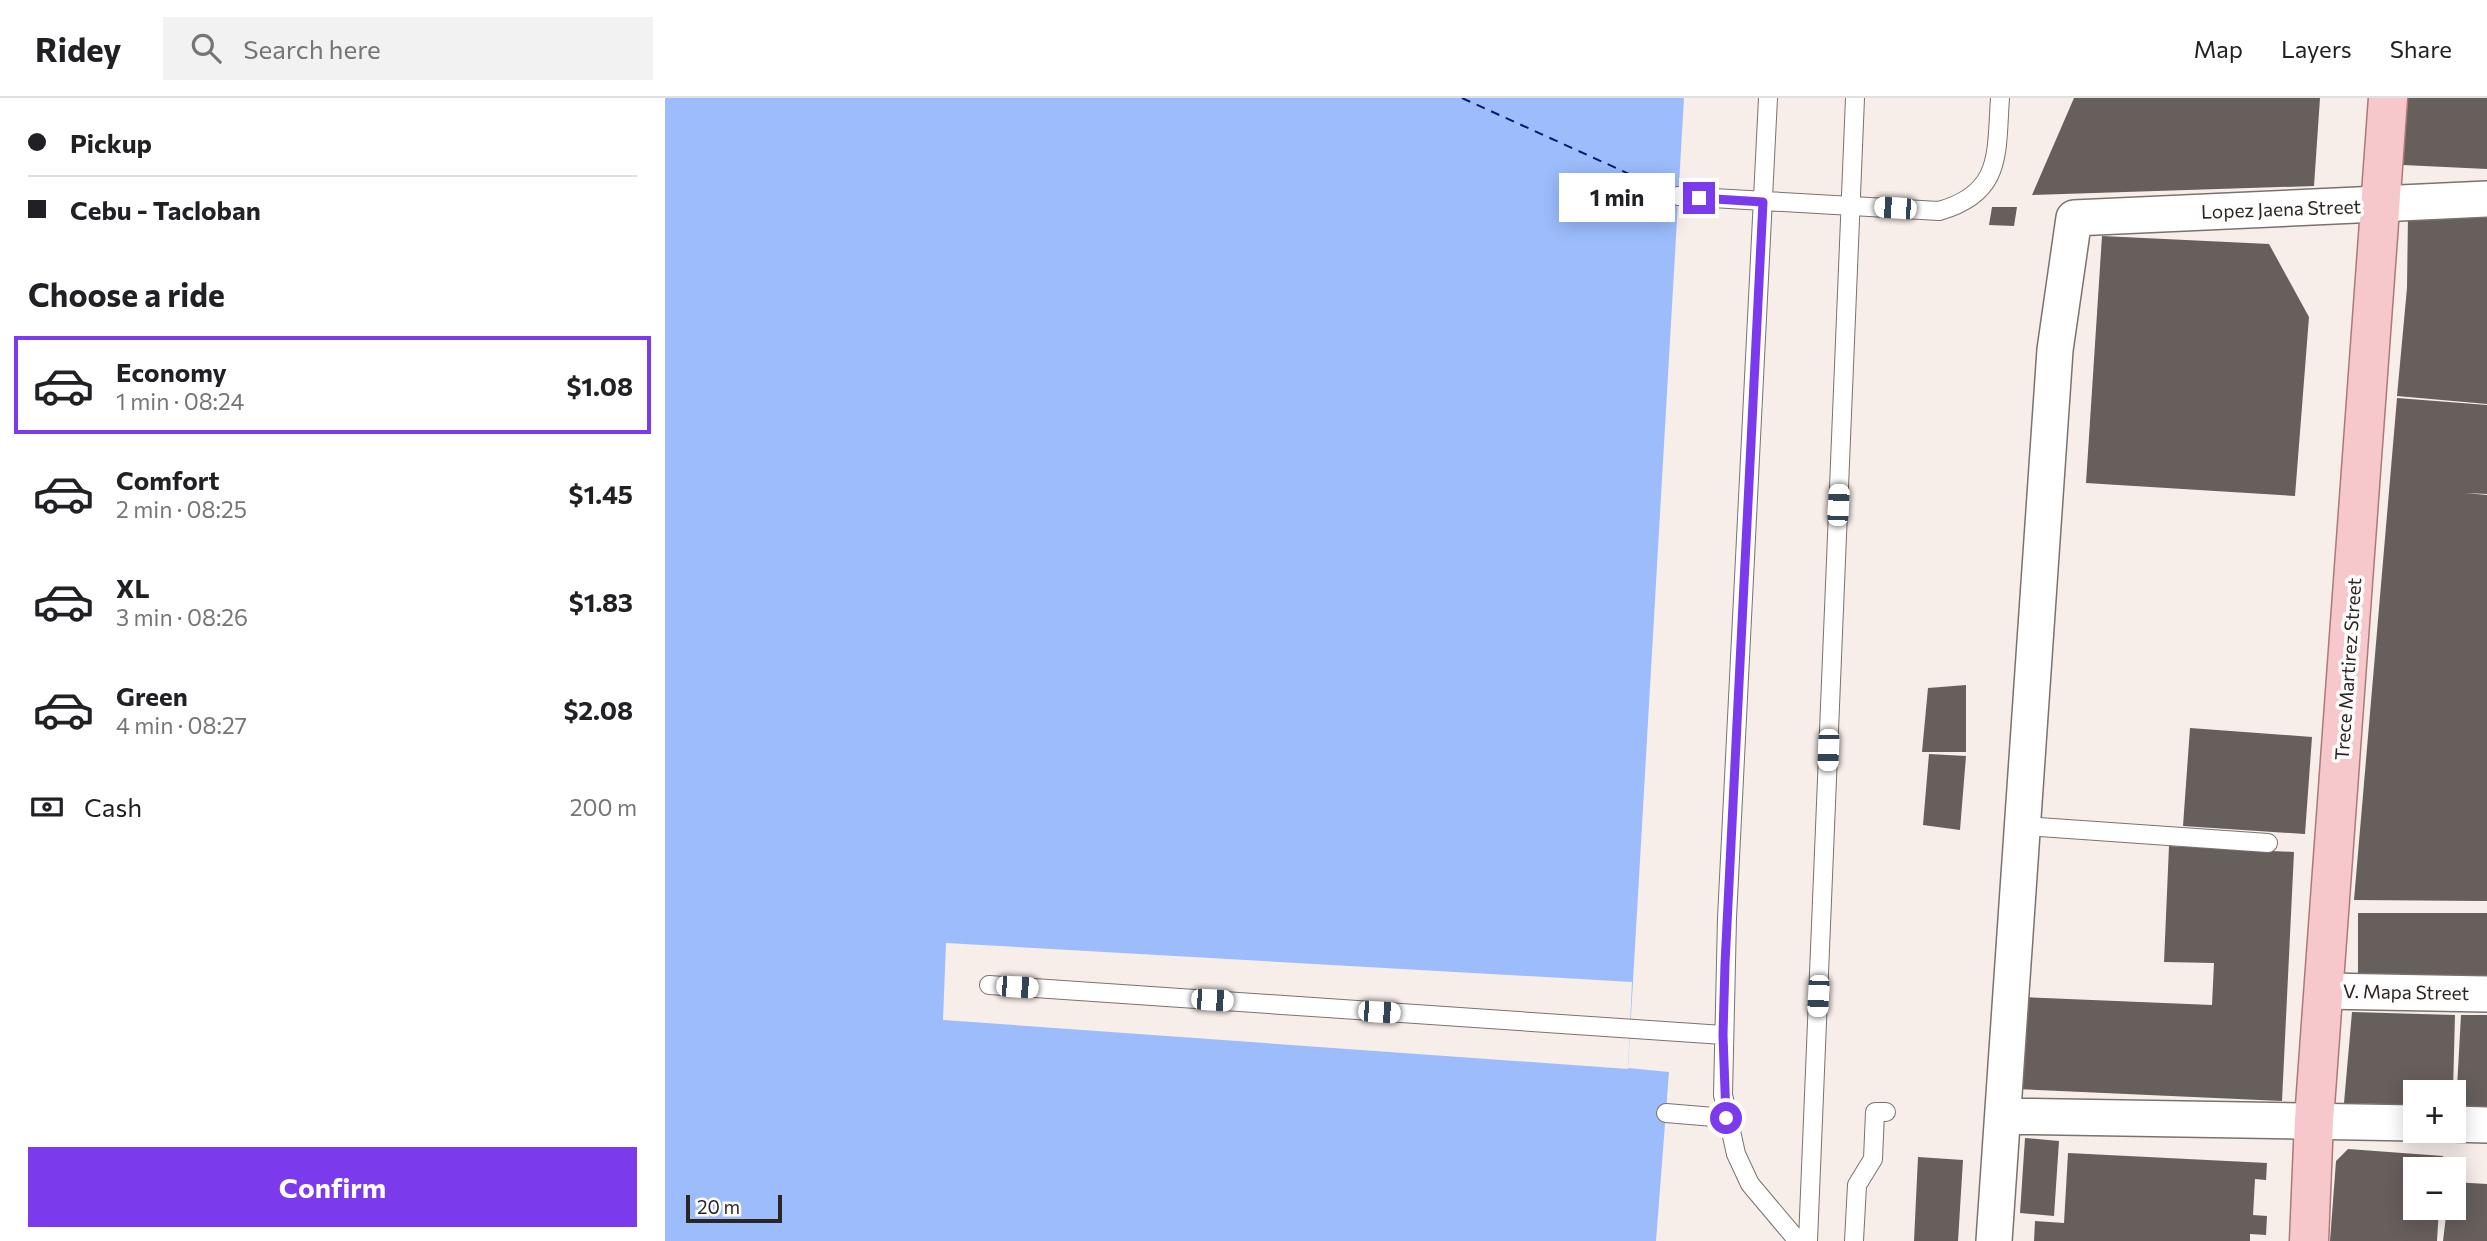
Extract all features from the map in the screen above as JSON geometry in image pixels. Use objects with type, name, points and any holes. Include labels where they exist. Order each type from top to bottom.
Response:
[{"type":"main road","name":"Trece Martirez Street","points":[[2309,1241],[2314,1120],[2388,98]]},
{"type":"street","name":"Lopez Jaena Street","points":[[2024,826],[2055,350],[2074,218],[2487,199]]},
{"type":"street","points":[[1994,1241],[2024,826]]},
{"type":"street","name":"V. Mapa Street","points":[[2324,990],[2487,994]]},
{"type":"street","points":[[2004,1116],[2403,1123]]},
{"type":"street","points":[[2466,1124],[2487,1125]]},
{"type":"lane","points":[[1768,98],[1723,1035],[1726,1118],[1736,1154],[1751,1184],[1798,1241]]},
{"type":"lane","points":[[1808,1241],[1855,98]]},
{"type":"lane","points":[[1678,196],[1940,211],[1958,206],[1983,189],[1995,164],[2000,98]]},
{"type":"lane","points":[[2024,826],[2268,842]]},
{"type":"lane","points":[[989,985],[1723,1035]]},
{"type":"lane","points":[[1854,1241],[1857,1185],[1873,1159],[1875,1112],[1887,1112]]},
{"type":"lane","points":[[1666,1113],[1726,1118]]},
{"type":"water","points":[[665,98],[1684,98],[1628,1068],[1669,1072],[1656,1241],[665,1241]]},
{"type":"pier","points":[[946,943],[1632,982],[1628,1069],[943,1020]]},
{"type":"building","points":[[2074,98],[2320,98],[2314,186],[2032,195]]},
{"type":"building","points":[[2408,98],[2487,98],[2487,169],[2403,165]]},
{"type":"building","points":[[1992,207],[2017,207],[2014,226],[1989,225]]},
{"type":"building","points":[[2487,214],[2487,404],[2397,396],[2407,288],[2408,215]]},
{"type":"building","points":[[2102,236],[2269,244],[2309,317],[2295,496],[2086,483]]},
{"type":"building","points":[[2397,398],[2487,405],[2487,494],[2465,493],[2487,495],[2487,901],[2354,900]]},
{"type":"building","points":[[1966,685],[1966,752],[1922,752],[1928,688]]},
{"type":"building","points":[[2190,728],[2312,737],[2305,834],[2183,826]]},
{"type":"building","points":[[1929,754],[1966,756],[1960,830],[1923,825]]},
{"type":"building","points":[[2169,846],[2294,852],[2282,1101],[2016,1089],[2020,997],[2212,1005],[2214,963],[2164,962]]},
{"type":"building","points":[[2358,913],[2487,913],[2487,984],[2358,984]]},
{"type":"building","points":[[2352,1012],[2455,1015],[2453,1080],[2403,1080],[2403,1105],[2344,1103]]},
{"type":"building","points":[[2461,1015],[2487,1015],[2487,1108],[2466,1107],[2466,1080],[2457,1080]]},
{"type":"building","points":[[2025,1138],[2059,1141],[2054,1216],[2020,1213]]},
{"type":"building","points":[[2348,1149],[2443,1156],[2403,1157],[2403,1220],[2438,1220],[2437,1241],[2330,1241],[2336,1161]]},
{"type":"building","points":[[2068,1153],[2267,1163],[2266,1180],[2255,1179],[2253,1215],[2267,1216],[2266,1235],[2250,1234],[2250,1241],[2034,1241],[2035,1221],[2064,1223]]},
{"type":"building","points":[[1918,1157],[1963,1160],[1958,1241],[1914,1241]]},
{"type":"building","points":[[2466,1183],[2487,1184],[2487,1241],[2443,1241],[2446,1220],[2466,1220]]},
{"type":"ferry route","points":[[1462,98],[1671,193]]},
{"type":"route","points":[[1699,198],[1763,202],[1725,964],[1723,1095],[1726,1118]]}]
